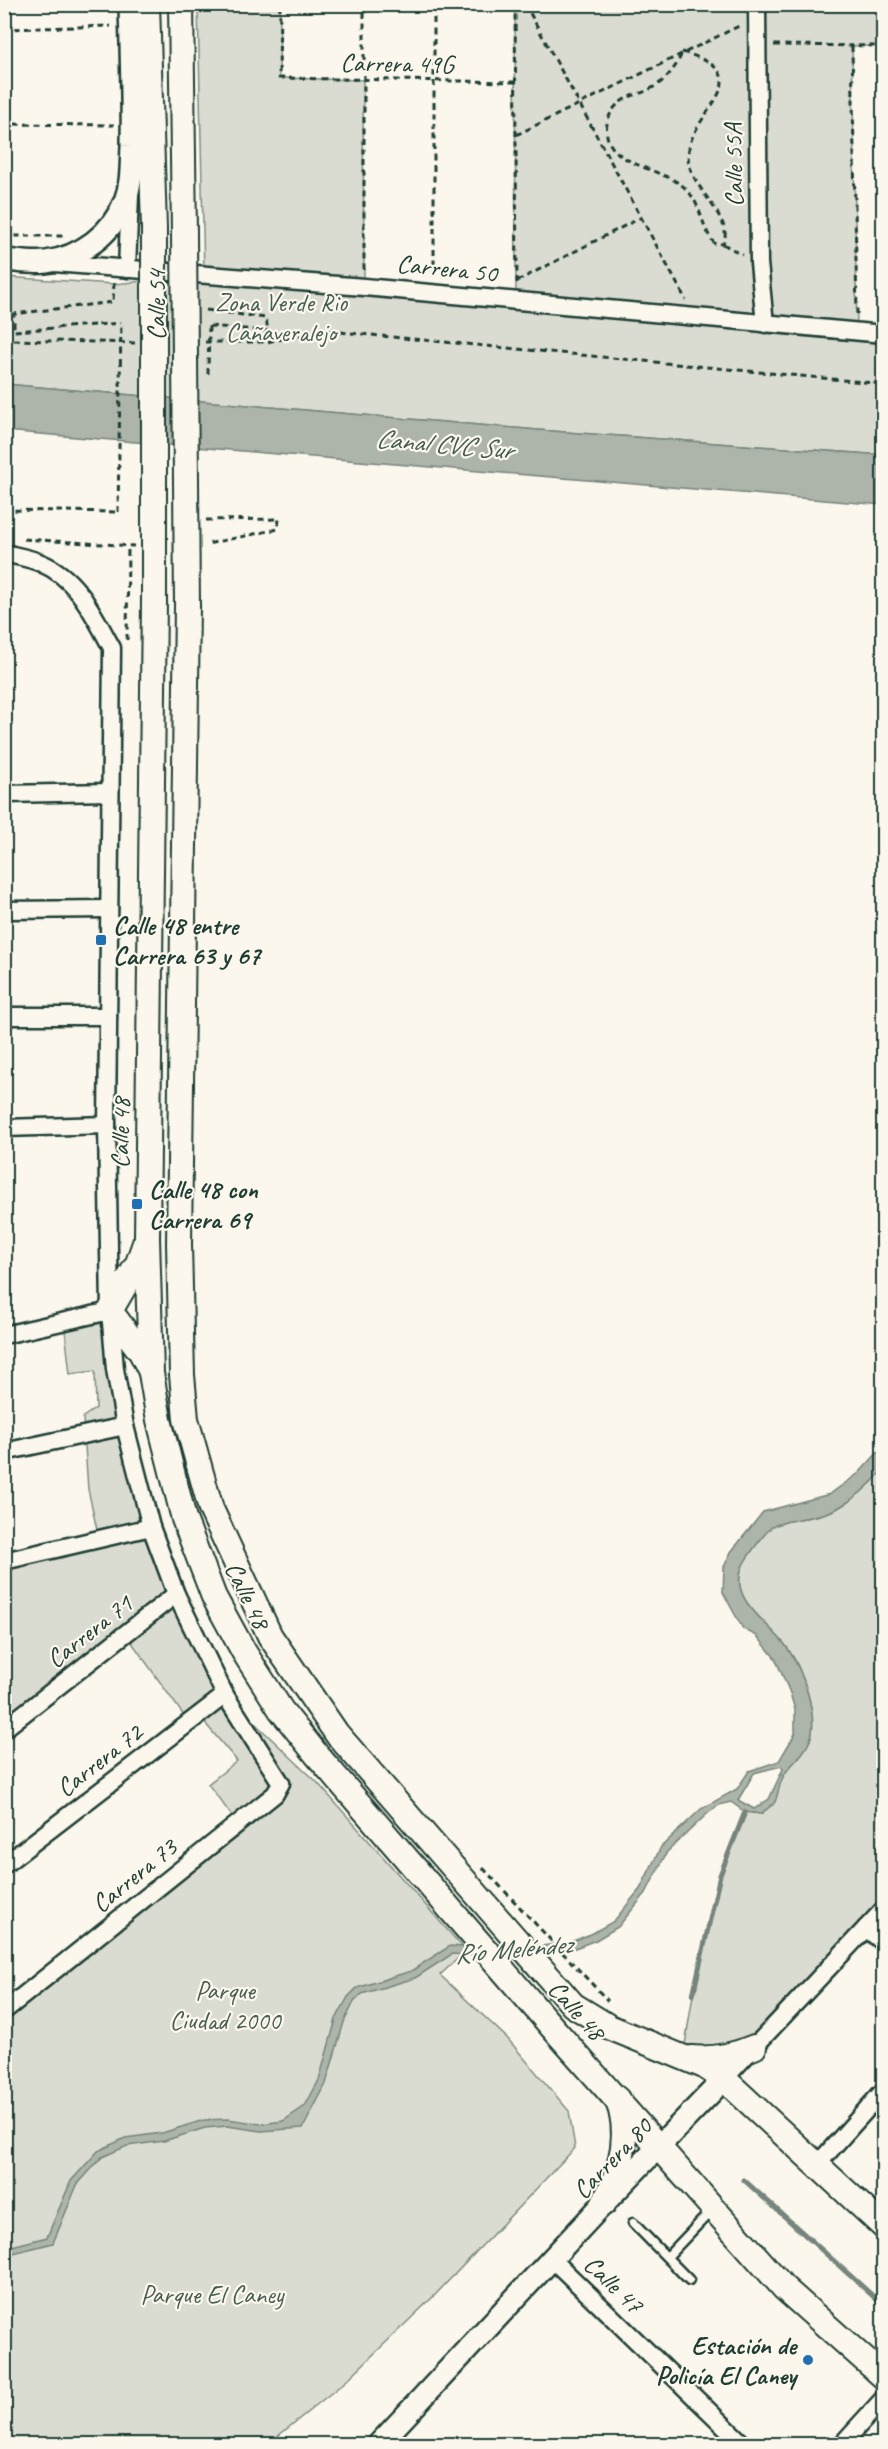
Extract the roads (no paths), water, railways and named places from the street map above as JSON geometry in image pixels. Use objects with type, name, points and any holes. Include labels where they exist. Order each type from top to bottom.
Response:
[{"type":"main road","name":"Calle 54","points":[[147,4],[154,228],[154,600]]},
{"type":"main road","name":"Calle 54","points":[[181,4],[187,606]]},
{"type":"main road","name":"Calle 48","points":[[154,600],[147,1238],[151,1373],[159,1420],[184,1519],[214,1596],[244,1652],[281,1710],[552,2026],[784,2288],[884,2377]]},
{"type":"main road","name":"Calle 48","points":[[187,606],[179,1244],[182,1363],[186,1419],[211,1509],[270,1636],[337,1734],[573,2005],[609,2027],[682,2057],[724,2079],[816,2166],[884,2226]]},
{"type":"main road","points":[[147,1238],[138,1263],[110,1311],[141,1352],[151,1373]]},
{"type":"main road","points":[[682,2057],[710,2060],[735,2055],[754,2047]]},
{"type":"main road","points":[[604,2203],[620,2163],[623,2142],[622,2110],[616,2097]]},
{"type":"street","name":"Calle 54","points":[[121,268],[130,180],[130,4]]},
{"type":"street","name":"Calle 55A","points":[[757,11],[759,263],[765,324]]},
{"type":"street","points":[[44,262],[75,253],[103,234],[116,218],[125,200],[130,180]]},
{"type":"street","name":"Carrera 50","points":[[4,260],[364,287],[884,334]]},
{"type":"street","name":"Calle 48","points":[[4,553],[42,563],[74,586],[89,606],[112,648],[107,1125],[110,1311],[125,1426],[151,1527],[176,1594],[225,1695],[274,1772]]},
{"type":"street","points":[[4,794],[110,792]]},
{"type":"street","points":[[4,910],[109,909]]},
{"type":"street","points":[[4,1016],[108,1016]]},
{"type":"street","points":[[4,1128],[107,1125]]},
{"type":"street","points":[[4,1335],[110,1311]]},
{"type":"street","points":[[4,1452],[125,1426]]},
{"type":"street","points":[[4,1561],[151,1527]]},
{"type":"street","name":"Carrera 71","points":[[4,1729],[176,1594]]},
{"type":"street","name":"Carrera 72","points":[[4,1865],[225,1695]]},
{"type":"street","name":"Carrera 73","points":[[4,2011],[275,1794],[281,1783],[274,1772]]},
{"type":"street","name":"Carrera 80","points":[[379,2445],[604,2203],[884,1909]]},
{"type":"street","points":[[866,1928],[884,1943]]},
{"type":"street","points":[[816,2166],[884,2090]]},
{"type":"street","name":"Calle 47","points":[[553,2260],[743,2445]]},
{"type":"street","points":[[842,2445],[884,2398]]},
{"type":"lane","points":[[667,2257],[714,2207]]},
{"type":"lane","points":[[633,2223],[690,2280]]},
{"type":"water","name":"Canal CVC Sur","points":[[4,384],[538,430],[883,455],[883,505],[5,431]]},
{"type":"water","points":[[883,1447],[883,1470],[862,1491],[831,1512],[772,1527],[744,1563],[740,1576],[740,1589],[745,1600],[788,1649],[799,1668],[811,1706],[810,1740],[802,1754],[784,1775],[772,1805],[761,1814],[745,1812],[731,1802],[719,1805],[707,1814],[667,1852],[646,1893],[618,1927],[596,1940],[570,1950],[504,1958],[452,1954],[415,1978],[362,1994],[354,2002],[344,2022],[326,2084],[303,2128],[261,2131],[227,2126],[205,2128],[164,2141],[127,2146],[102,2157],[77,2185],[53,2243],[5,2255],[4,2248],[47,2237],[71,2181],[98,2151],[125,2138],[162,2133],[204,2120],[228,2119],[261,2124],[283,2121],[305,2106],[319,2080],[336,2019],[348,1997],[357,1988],[411,1971],[450,1946],[504,1950],[568,1943],[614,1921],[640,1889],[661,1847],[701,1809],[737,1789],[749,1771],[779,1761],[795,1734],[795,1710],[775,1658],[757,1636],[743,1629],[723,1592],[724,1567],[731,1552],[763,1512],[830,1494],[859,1473]],"holes":[[[781,1766],[783,1769],[769,1799],[754,1809],[738,1800],[754,1773]]]},
{"type":"waterway","points":[[693,1995],[720,1875],[745,1812]]},
{"type":"waterway","points":[[744,2180],[884,2306]]},
{"type":"place","name":"Calle 48 entre Carrera 63 y 67","points":[[101,940]]},
{"type":"place","name":"Calle 48 con Carrera 69","points":[[137,1204]]},
{"type":"place","name":"Estación de Policía El Caney","points":[[808,2360]]},
{"type":"park label","name":"Zona Verde Rio Cañaveralejo","points":[[281,317]]},
{"type":"park label","name":"Parque Ciudad 2000","points":[[225,2005]]},
{"type":"park label","name":"Parque El Caney","points":[[212,2294]]},
{"type":"water label","name":"Río Meléndez","points":[[513,1949]]}]
